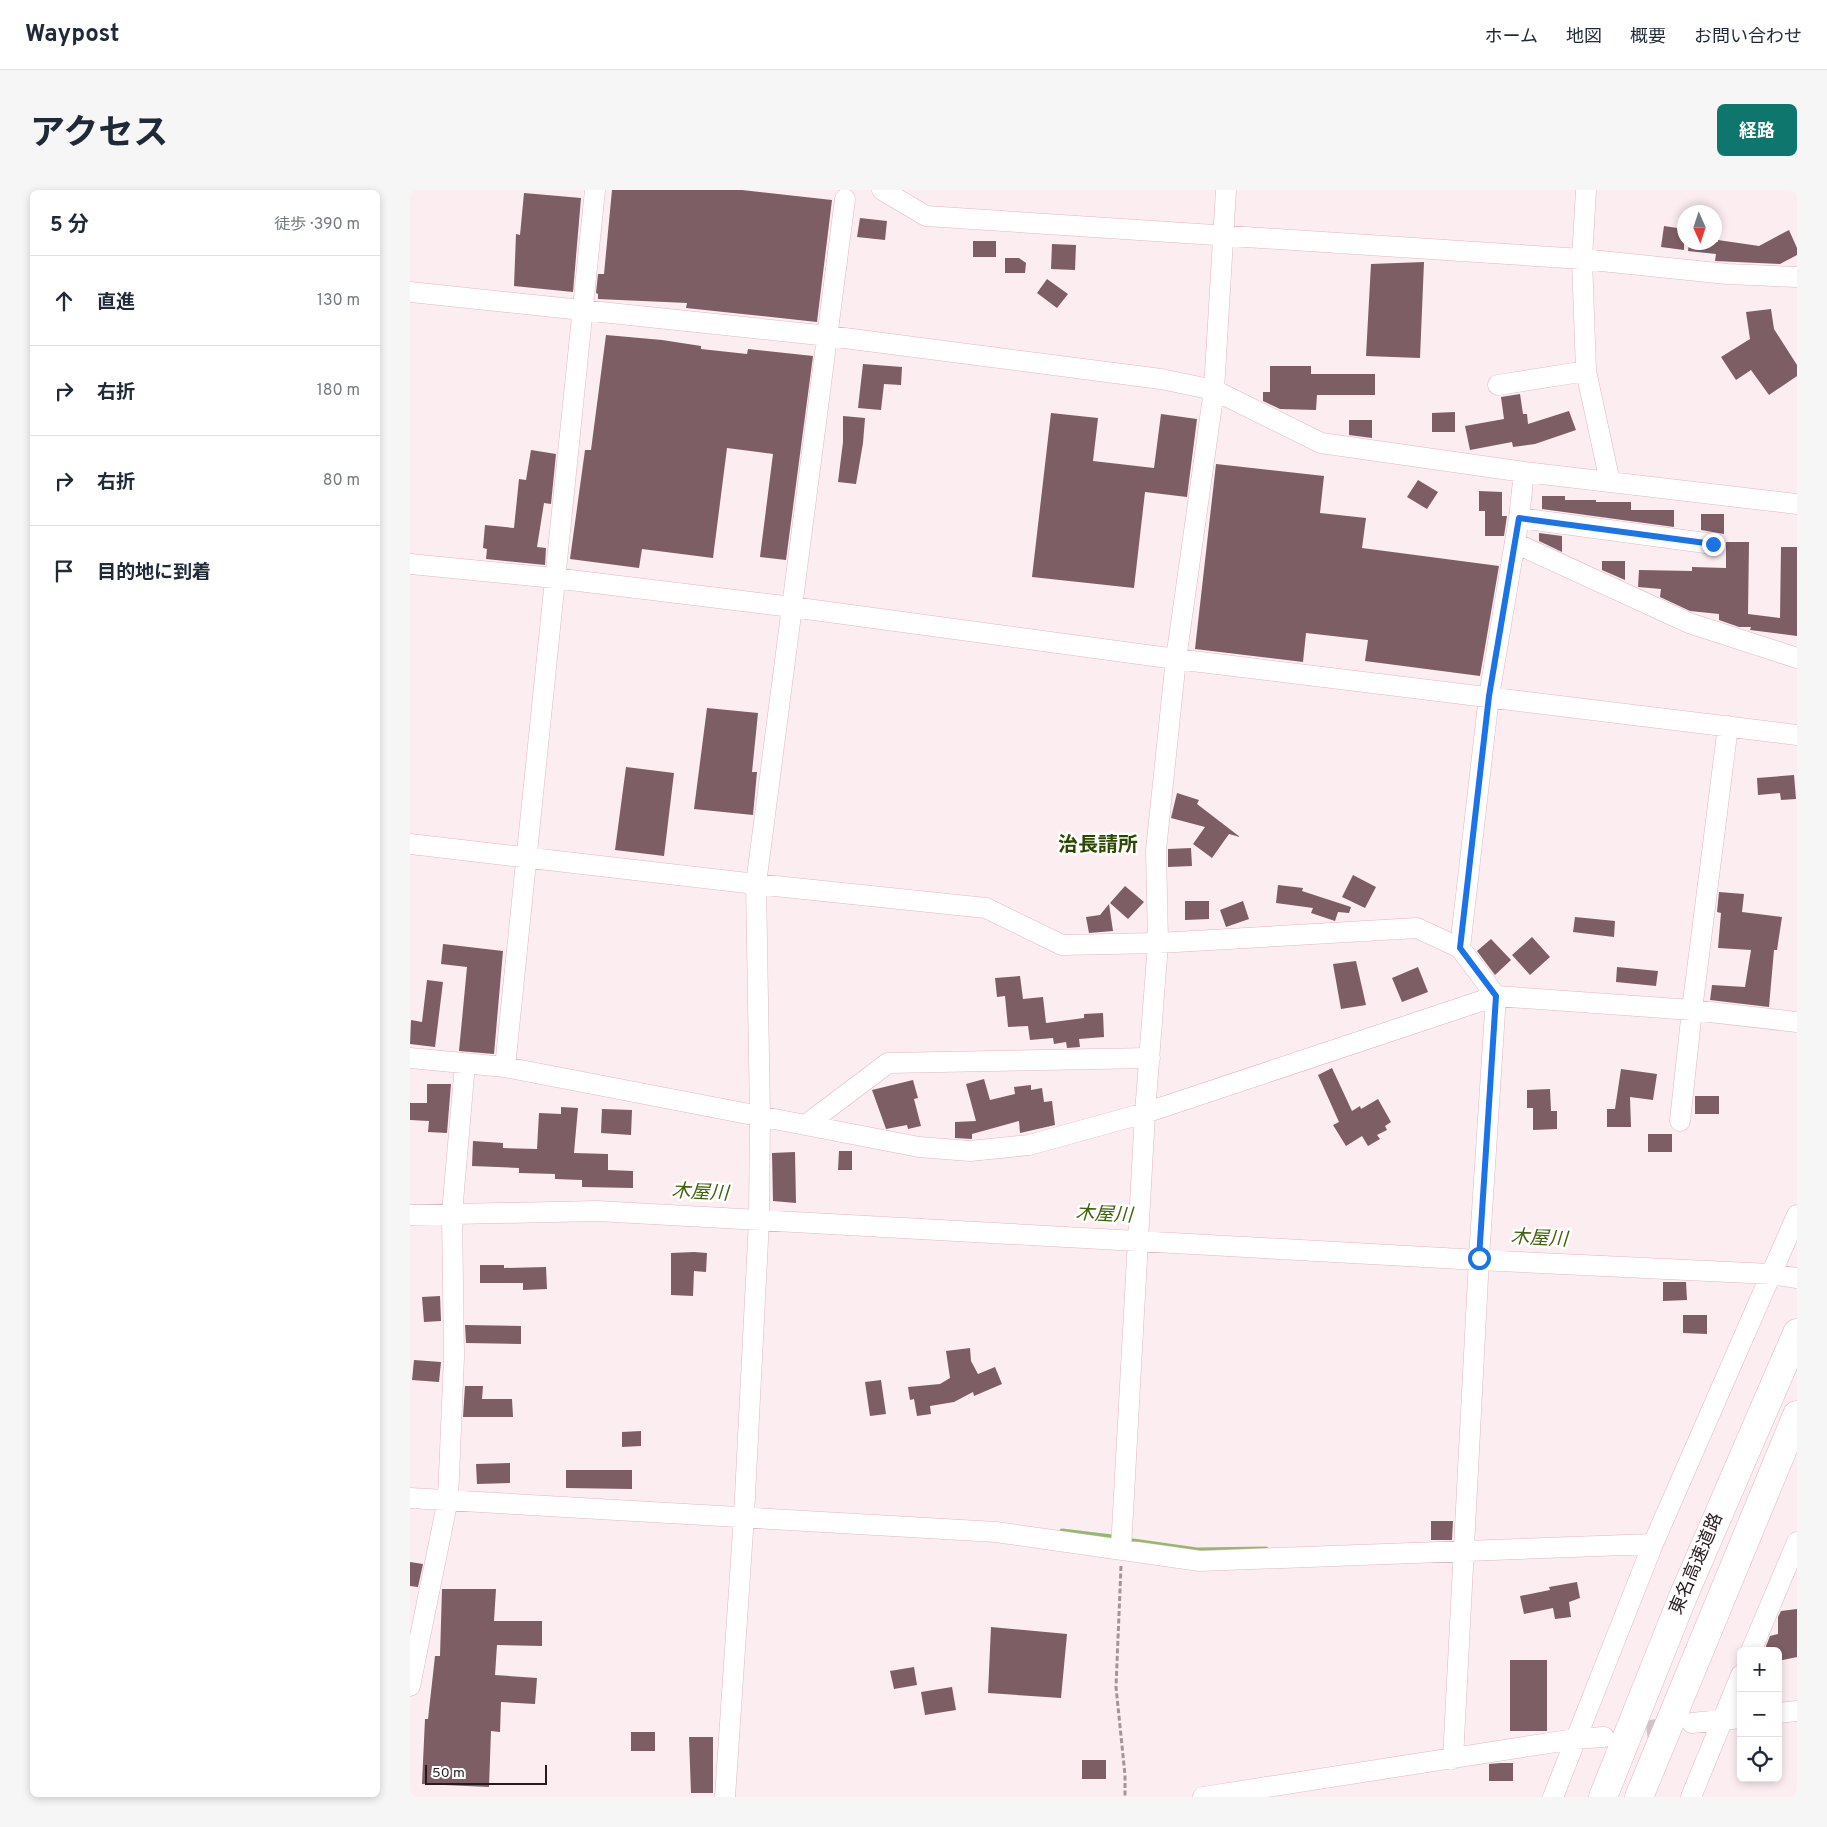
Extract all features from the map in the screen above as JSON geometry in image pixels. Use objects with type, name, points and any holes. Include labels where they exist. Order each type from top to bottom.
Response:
[{"type":"highway","name":"東名高速道路","points":[[1603,1797],[1690,1582],[1797,1333]]},
{"type":"highway","name":"東名高速道路","points":[[1639,1797],[1797,1415]]},
{"type":"street","points":[[505,1067],[595,190]]},
{"type":"street","points":[[882,190],[926,216],[1222,237],[1582,258],[1727,274],[1797,277]]},
{"type":"street","points":[[1121,1549],[1145,1113],[1158,943],[1156,850],[1176,659],[1214,390],[1226,190]]},
{"type":"street","points":[[1586,190],[1582,258],[1586,371],[1610,482]]},
{"type":"street","points":[[725,1797],[744,1516],[759,1214],[760,1115],[756,884],[829,336],[845,199]]},
{"type":"street","points":[[410,292],[829,336],[1161,379],[1214,390],[1321,443],[1524,472],[1797,504]]},
{"type":"street","points":[[1498,385],[1586,371]]},
{"type":"street","points":[[1460,948],[1489,696],[1519,518],[1524,472]]},
{"type":"street","points":[[1519,518],[1713,544]]},
{"type":"street","points":[[1515,542],[1689,623],[1797,658]]},
{"type":"street","points":[[410,564],[554,578],[792,607],[1176,659],[1797,735]]},
{"type":"street","points":[[1680,1121],[1728,726]]},
{"type":"street","points":[[410,844],[528,856],[756,884],[986,908],[1062,945],[1158,943],[1416,928],[1460,948],[1496,996],[1479,1255],[1453,1759]]},
{"type":"street","points":[[410,1058],[505,1067],[919,1146],[970,1152],[1029,1145],[1145,1113],[1496,996],[1692,1010],[1797,1022]]},
{"type":"street","points":[[807,1124],[888,1063],[1150,1058]]},
{"type":"street","points":[[410,1686],[448,1499],[454,1357],[453,1208],[465,1064]]},
{"type":"street","points":[[410,1215],[453,1208],[759,1214],[1771,1273],[1797,1278]]},
{"type":"street","points":[[1554,1797],[1653,1544],[1797,1215]]},
{"type":"street","points":[[410,1498],[996,1532],[1200,1561],[1653,1544]]},
{"type":"street","points":[[1753,1647],[1797,1542]]},
{"type":"street","points":[[1691,1797],[1731,1719],[1737,1692]]},
{"type":"street","points":[[1782,1713],[1797,1711]]},
{"type":"street","points":[[1692,1723],[1731,1719]]},
{"type":"street","points":[[1202,1797],[1604,1737]]},
{"type":"path","points":[[1121,1549],[1116,1687],[1125,1775],[1125,1797]]},
{"type":"building","points":[[612,190],[742,190],[832,200],[817,322],[686,308],[687,303],[598,299],[598,294],[596,293],[598,274],[604,274]]},
{"type":"building","points":[[524,193],[581,198],[573,292],[514,286],[516,234],[520,235]]},
{"type":"building","points":[[860,218],[887,221],[885,240],[857,237]]},
{"type":"building","points":[[1664,226],[1677,228],[1677,249],[1661,247]]},
{"type":"building","points":[[1789,230],[1797,248],[1797,255],[1780,264],[1715,261],[1716,254],[1688,251],[1722,250],[1722,241],[1759,246]]},
{"type":"building","points":[[973,241],[996,241],[996,257],[973,257]]},
{"type":"building","points":[[1052,244],[1076,245],[1075,270],[1051,269]]},
{"type":"building","points":[[1005,258],[1019,258],[1026,263],[1025,273],[1005,273]]},
{"type":"building","points":[[1424,262],[1420,358],[1366,356],[1371,264]]},
{"type":"building","points":[[1047,279],[1068,294],[1057,308],[1037,293]]},
{"type":"building","points":[[1771,309],[1774,329],[1797,365],[1797,376],[1769,395],[1751,370],[1736,380],[1721,357],[1750,339],[1746,312]]},
{"type":"building","points":[[606,335],[662,340],[701,346],[701,349],[747,354],[748,349],[813,356],[786,560],[760,557],[773,454],[727,448],[713,558],[642,549],[639,568],[570,559],[585,450],[591,450]]},
{"type":"building","points":[[863,364],[902,367],[901,385],[884,384],[881,410],[858,408]]},
{"type":"building","points":[[1270,366],[1311,366],[1311,374],[1375,374],[1375,395],[1317,395],[1316,410],[1280,409],[1263,401],[1263,392],[1270,392]]},
{"type":"building","points":[[1520,394],[1523,414],[1527,414],[1528,424],[1569,411],[1576,430],[1535,444],[1513,447],[1512,442],[1470,450],[1465,426],[1504,419],[1501,397]]},
{"type":"building","points":[[1455,412],[1455,432],[1432,432],[1432,413]]},
{"type":"building","points":[[1051,413],[1098,418],[1093,461],[1154,468],[1161,414],[1197,419],[1187,497],[1145,492],[1134,588],[1032,577]]},
{"type":"building","points":[[843,416],[865,418],[856,484],[838,482],[843,442]]},
{"type":"building","points":[[1349,420],[1372,420],[1372,438],[1349,435]]},
{"type":"building","points":[[531,450],[556,454],[551,504],[544,503],[537,547],[546,548],[545,565],[486,559],[487,549],[483,548],[485,525],[514,528],[519,479],[526,480]]},
{"type":"building","points":[[1216,464],[1324,476],[1320,513],[1366,518],[1362,548],[1499,566],[1480,676],[1365,661],[1368,640],[1306,633],[1303,662],[1195,649]]},
{"type":"building","points":[[1418,480],[1438,492],[1427,509],[1407,497]]},
{"type":"building","points":[[1479,491],[1502,492],[1502,516],[1507,516],[1504,536],[1485,536],[1485,511],[1479,511]]},
{"type":"building","points":[[1542,496],[1565,496],[1565,500],[1631,502],[1631,510],[1674,510],[1674,527],[1542,509]]},
{"type":"building","points":[[1701,514],[1724,514],[1724,534],[1701,530]]},
{"type":"building","points":[[1539,533],[1562,536],[1562,552],[1539,541]]},
{"type":"building","points":[[1726,542],[1749,542],[1748,614],[1780,618],[1781,547],[1797,547],[1797,636],[1750,630],[1751,627],[1739,627],[1719,620],[1719,614],[1690,611],[1660,597],[1661,589],[1638,587],[1639,570],[1692,571],[1692,567],[1726,568]]},
{"type":"building","points":[[1602,561],[1625,561],[1625,580],[1602,570]]},
{"type":"building","points":[[707,708],[758,713],[752,772],[757,772],[753,815],[694,809]]},
{"type":"building","points":[[626,767],[674,773],[664,856],[615,850]]},
{"type":"building","points":[[1794,775],[1796,799],[1781,800],[1780,793],[1758,795],[1757,778]]},
{"type":"building","points":[[1177,793],[1199,800],[1197,804],[1240,837],[1229,834],[1212,858],[1193,844],[1205,827],[1171,818]]},
{"type":"building","points":[[1191,848],[1192,866],[1168,867],[1168,849]]},
{"type":"building","points":[[1353,875],[1376,887],[1365,908],[1342,897]]},
{"type":"building","points":[[1278,885],[1303,888],[1302,891],[1351,907],[1349,913],[1338,912],[1335,921],[1311,913],[1313,908],[1276,903]]},
{"type":"building","points":[[1125,886],[1144,902],[1128,919],[1110,903]]},
{"type":"building","points":[[1719,892],[1744,894],[1742,912],[1782,917],[1777,950],[1774,950],[1769,1007],[1710,1000],[1712,985],[1745,987],[1751,950],[1718,948],[1721,913],[1717,912]]},
{"type":"building","points":[[1185,901],[1209,901],[1209,919],[1185,920]]},
{"type":"building","points":[[1243,901],[1249,919],[1226,927],[1220,910]]},
{"type":"building","points":[[1109,904],[1113,931],[1089,933],[1086,917],[1100,915]]},
{"type":"building","points":[[1575,917],[1615,921],[1614,937],[1573,932]]},
{"type":"building","points":[[1532,937],[1550,957],[1530,975],[1512,955]]},
{"type":"building","points":[[1491,939],[1511,960],[1495,975],[1477,951]]},
{"type":"building","points":[[443,944],[503,951],[494,1054],[459,1051],[467,967],[441,964]]},
{"type":"building","points":[[1356,961],[1366,1005],[1341,1009],[1333,964]]},
{"type":"building","points":[[1418,967],[1428,992],[1402,1002],[1392,978]]},
{"type":"building","points":[[1617,967],[1658,971],[1656,986],[1616,982]]},
{"type":"building","points":[[1020,976],[1023,999],[1043,997],[1046,1023],[1084,1018],[1084,1014],[1103,1013],[1104,1037],[1079,1039],[1080,1047],[1067,1048],[1066,1042],[1054,1044],[1053,1038],[1030,1040],[1028,1026],[1008,1027],[1005,996],[997,997],[995,978]]},
{"type":"building","points":[[427,980],[443,982],[435,1047],[410,1044],[411,1020],[422,1022]]},
{"type":"building","points":[[1332,1068],[1352,1111],[1360,1106],[1361,1109],[1378,1099],[1391,1122],[1385,1126],[1387,1130],[1377,1135],[1380,1139],[1368,1146],[1362,1136],[1346,1146],[1333,1125],[1339,1122],[1318,1075]]},
{"type":"building","points":[[1621,1069],[1657,1074],[1653,1100],[1630,1097],[1631,1127],[1607,1127],[1607,1109],[1615,1109]]},
{"type":"building","points":[[984,1079],[990,1100],[1015,1094],[1014,1087],[1031,1085],[1031,1090],[1042,1088],[1044,1102],[1052,1101],[1055,1125],[1020,1133],[1019,1121],[972,1134],[972,1139],[955,1138],[955,1122],[976,1121],[966,1084]]},
{"type":"building","points":[[913,1080],[918,1098],[914,1099],[921,1126],[908,1129],[907,1125],[886,1129],[872,1090]]},
{"type":"building","points":[[427,1084],[451,1084],[447,1133],[428,1132],[429,1121],[410,1120],[410,1103],[427,1103]]},
{"type":"building","points":[[1550,1089],[1551,1111],[1557,1111],[1557,1129],[1533,1130],[1533,1108],[1527,1108],[1527,1090]]},
{"type":"building","points":[[1695,1096],[1719,1096],[1719,1114],[1695,1114]]},
{"type":"building","points":[[561,1107],[578,1108],[574,1153],[608,1154],[608,1170],[633,1171],[633,1188],[582,1187],[582,1180],[555,1179],[555,1174],[519,1173],[519,1168],[472,1166],[473,1141],[503,1143],[503,1148],[537,1149],[539,1113],[561,1114]]},
{"type":"building","points":[[602,1109],[632,1110],[631,1135],[601,1133]]},
{"type":"building","points":[[1648,1134],[1672,1134],[1672,1152],[1648,1152]]},
{"type":"building","points":[[839,1151],[852,1151],[852,1170],[838,1170]]},
{"type":"building","points":[[795,1152],[796,1203],[773,1201],[772,1153]]},
{"type":"building","points":[[671,1253],[707,1253],[706,1272],[694,1271],[693,1296],[671,1295]]},
{"type":"building","points":[[480,1265],[504,1265],[504,1268],[546,1267],[547,1289],[523,1290],[523,1283],[480,1283]]},
{"type":"building","points":[[1663,1282],[1686,1282],[1687,1300],[1663,1301]]},
{"type":"building","points":[[440,1296],[441,1321],[424,1322],[422,1297]]},
{"type":"building","points":[[1683,1315],[1707,1315],[1707,1334],[1683,1333]]},
{"type":"building","points":[[465,1325],[521,1326],[521,1344],[466,1343]]},
{"type":"building","points":[[970,1348],[971,1361],[978,1374],[995,1367],[1002,1384],[974,1396],[973,1392],[954,1402],[930,1406],[931,1414],[917,1416],[914,1399],[910,1400],[908,1387],[940,1384],[950,1378],[946,1351]]},
{"type":"building","points":[[414,1360],[441,1362],[439,1382],[412,1380]]},
{"type":"building","points":[[881,1380],[886,1414],[870,1416],[865,1382]]},
{"type":"building","points":[[465,1386],[483,1386],[482,1399],[512,1399],[513,1417],[463,1417]]},
{"type":"building","points":[[641,1431],[641,1446],[622,1447],[622,1432]]},
{"type":"building","points":[[510,1463],[510,1483],[477,1484],[476,1464]]},
{"type":"building","points":[[566,1470],[632,1470],[632,1489],[566,1488]]},
{"type":"building","points":[[1431,1521],[1453,1521],[1452,1540],[1431,1540]]},
{"type":"building","points":[[410,1562],[423,1564],[418,1587],[410,1586]]},
{"type":"building","points":[[1577,1582],[1580,1598],[1569,1602],[1571,1617],[1555,1619],[1553,1608],[1524,1614],[1520,1596],[1550,1590],[1549,1587]]},
{"type":"building","points":[[442,1589],[496,1589],[494,1621],[542,1621],[542,1646],[497,1645],[495,1675],[537,1678],[535,1704],[501,1702],[500,1732],[491,1731],[489,1787],[422,1784],[425,1719],[428,1719],[435,1656],[440,1656]]},
{"type":"building","points":[[1797,1609],[1797,1657],[1782,1660],[1782,1647],[1766,1646],[1770,1636],[1778,1634],[1778,1617],[1781,1611]]},
{"type":"building","points":[[991,1627],[1067,1634],[1061,1698],[988,1693]]},
{"type":"building","points":[[1510,1660],[1547,1660],[1547,1731],[1510,1731]]},
{"type":"building","points":[[914,1667],[917,1685],[894,1689],[890,1671]]},
{"type":"building","points":[[952,1687],[956,1710],[925,1715],[921,1692]]},
{"type":"building","points":[[631,1732],[655,1732],[655,1751],[631,1751]]},
{"type":"building","points":[[689,1737],[713,1737],[713,1793],[691,1793]]},
{"type":"building","points":[[1082,1760],[1106,1760],[1106,1779],[1082,1779]]},
{"type":"building","points":[[1513,1763],[1513,1781],[1489,1781],[1489,1764]]},
{"type":"waterway","points":[[1062,1531],[1112,1537]]},
{"type":"waterway","points":[[1133,1541],[1197,1550],[1266,1549]]},
{"type":"tunnel","points":[[1617,1735],[1678,1726]]},
{"type":"district","name":"治長請所","points":[[1098,846]]},
{"type":"route","points":[[1479,1258],[1496,996],[1480,972],[1460,948],[1489,696],[1509,567],[1519,518],[1713,544]]},
{"type":"water label","name":"木屋川","points":[[700,1193]]},
{"type":"water label","name":"木屋川","points":[[1104,1215]]},
{"type":"water label","name":"木屋川","points":[[1539,1239]]}]
